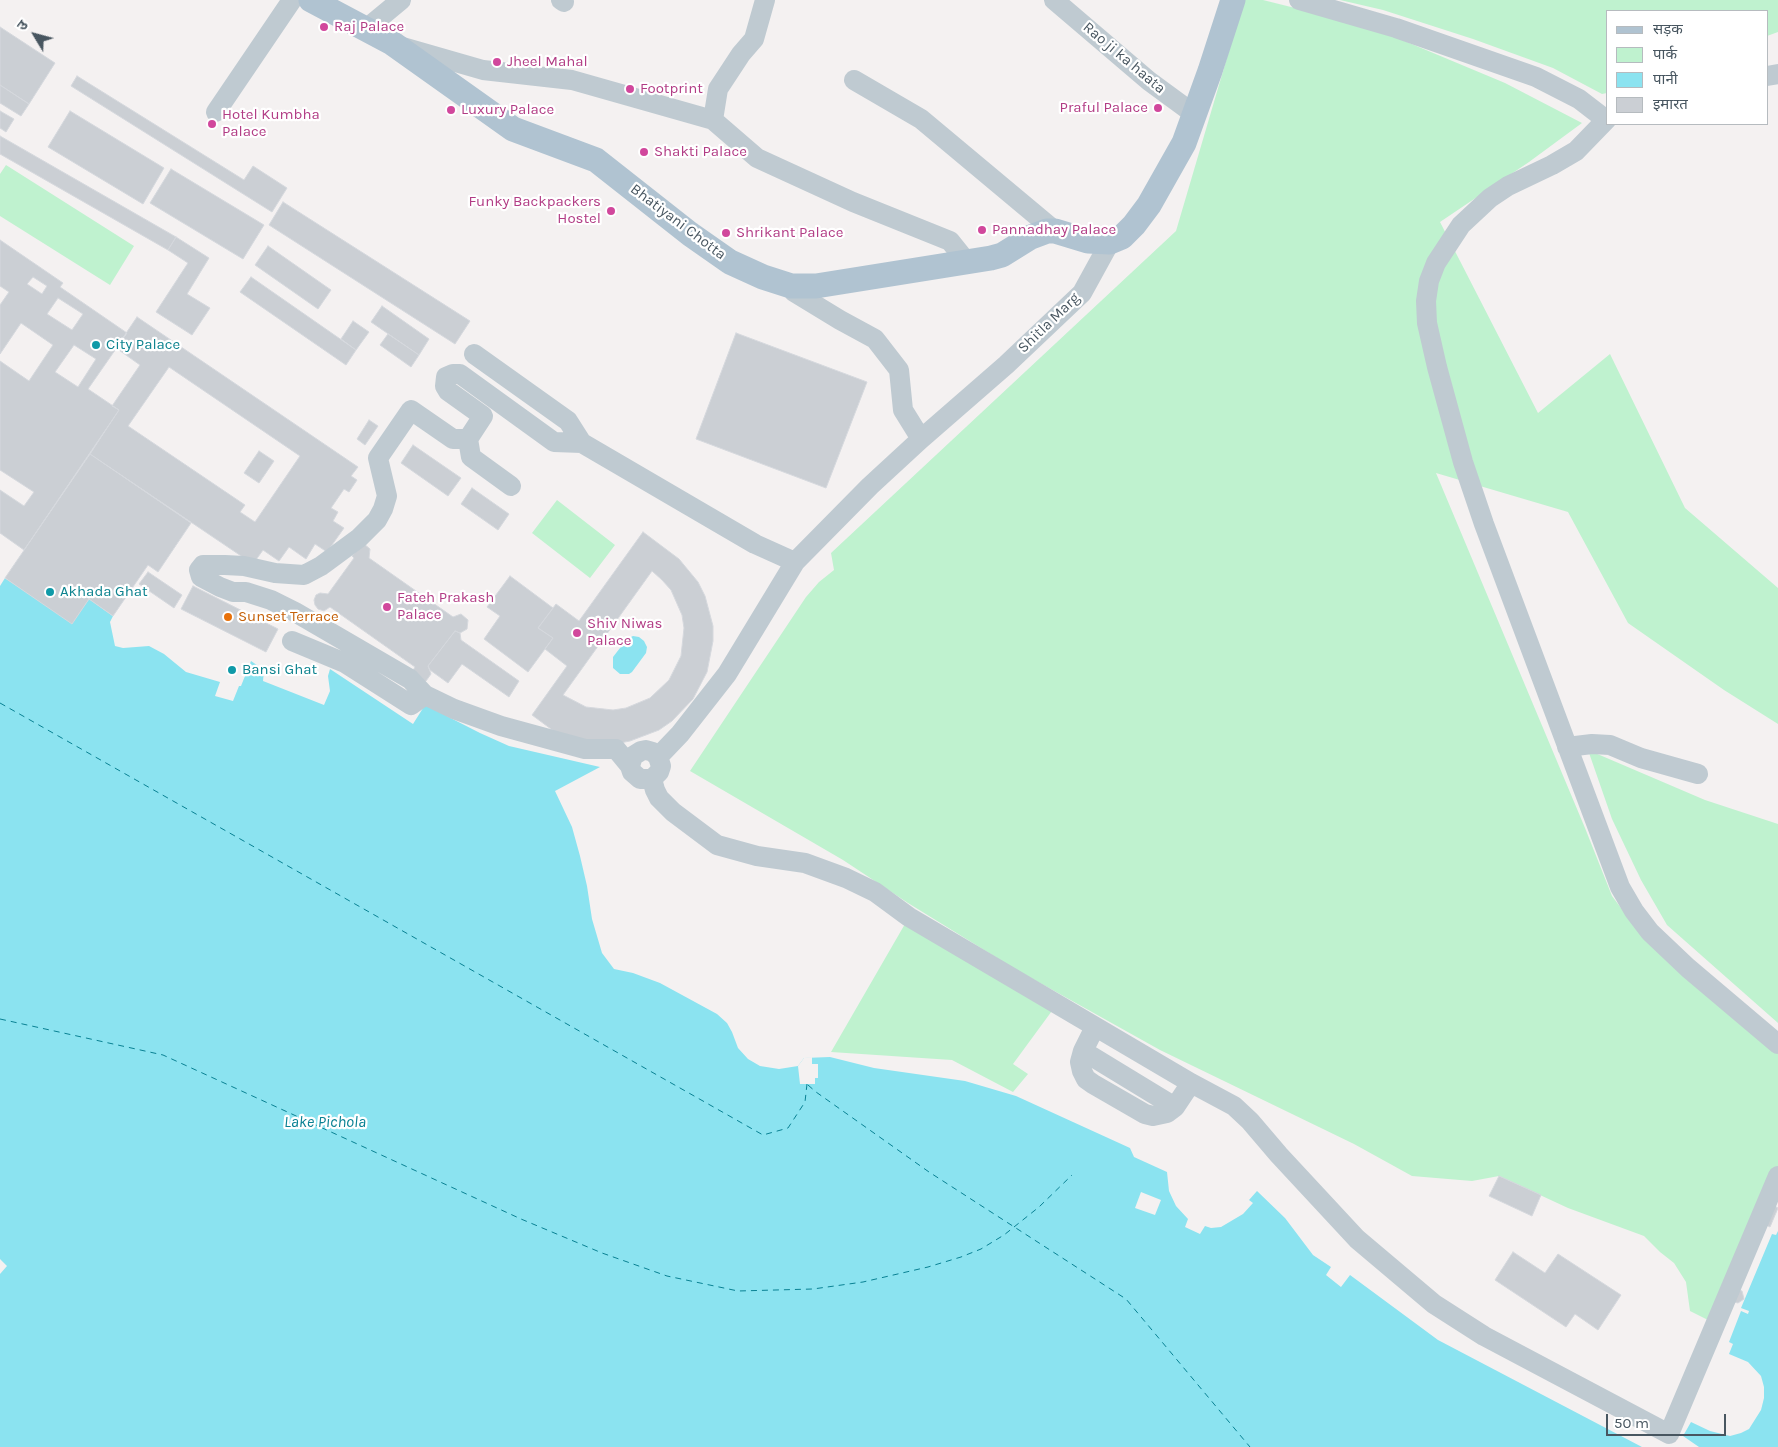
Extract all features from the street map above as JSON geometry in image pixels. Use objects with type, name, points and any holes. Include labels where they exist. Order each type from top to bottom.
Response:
[{"type":"main road","name":"Bhatiyani Chotta","points":[[311,0],[392,43],[513,129],[596,160],[690,234],[730,262],[763,277],[791,286],[816,286],[1002,255],[1031,237],[1047,231],[1055,231]]},
{"type":"main road","name":"Shitla Marg","points":[[1110,242],[1122,237],[1149,206],[1184,143],[1210,71],[1232,0]]},
{"type":"main road","points":[[1055,231],[1088,241],[1110,242]]},
{"type":"street","points":[[216,112],[292,0]]},
{"type":"street","points":[[366,29],[401,0]]},
{"type":"street","points":[[713,120],[718,89],[741,54],[754,39],[765,0]]},
{"type":"street","name":"Rao ji ka haata","points":[[1054,0],[1149,81],[1194,114]]},
{"type":"street","points":[[1299,0],[1396,28],[1536,76],[1579,99],[1606,119],[1576,151],[1508,186],[1474,212],[1449,242],[1436,263],[1429,281],[1426,301],[1428,323],[1437,367],[1462,462],[1620,887],[1634,911],[1650,932],[1683,963],[1778,1044]]},
{"type":"street","points":[[392,43],[483,70],[572,80],[713,120],[757,158],[853,202],[950,241],[966,261]]},
{"type":"street","points":[[854,80],[921,119],[1055,231]]},
{"type":"street","name":"Shitla Marg","points":[[658,757],[684,729],[727,674],[794,562],[870,486],[1006,365],[1082,293],[1110,242]]},
{"type":"street","points":[[791,286],[794,292],[875,339],[899,370],[903,410],[921,439]]},
{"type":"street","points":[[474,354],[568,421],[582,442],[755,544],[794,562]]},
{"type":"street","points":[[511,486],[471,457],[468,440],[483,416],[448,391],[445,386],[446,377],[460,374],[554,442],[582,442]]},
{"type":"street","points":[[468,440],[453,439],[411,410],[378,458],[387,496],[377,520],[359,538],[321,566],[304,574],[275,573],[244,566],[204,565],[199,570],[201,577],[233,592],[246,592],[271,600],[295,612],[410,679],[425,695],[468,715],[534,736],[585,750],[652,743],[684,729]]},
{"type":"street","points":[[292,640],[345,663],[411,705],[425,695]]},
{"type":"street","points":[[1567,747],[1592,744],[1610,745],[1641,758],[1698,774]]},
{"type":"street","points":[[616,748],[636,777],[647,780],[652,779],[659,772],[661,766],[658,757],[650,750],[641,751],[633,756],[630,766]]},
{"type":"street","points":[[652,779],[655,790],[660,798],[673,812],[717,845],[757,856],[805,863],[846,878],[875,892],[908,917],[1191,1083],[1234,1106],[1356,1239],[1434,1304],[1484,1336],[1669,1434],[1778,1176]]},
{"type":"street","points":[[1095,1027],[1083,1050],[1080,1062],[1086,1079],[1093,1084],[1145,1114],[1161,1116],[1175,1107],[1191,1083]]},
{"type":"green space","points":[[1244,0],[1263,0],[1371,27],[1505,83],[1582,123],[1529,162],[1440,222],[1538,413],[1610,354],[1685,508],[1778,588],[1778,724],[1724,690],[1628,623],[1568,512],[1436,473],[1612,896],[1636,928],[1672,965],[1778,1054],[1778,1177],[1714,1323],[1690,1311],[1686,1282],[1674,1263],[1644,1236],[1568,1208],[1499,1176],[1472,1181],[1412,1176],[1354,1144],[1160,1050],[1015,969],[908,903],[843,860],[690,771],[806,597],[819,582],[834,570],[831,553],[1176,231]]},
{"type":"green space","points":[[1340,0],[1778,0],[1778,32],[1768,36],[1768,10],[1606,10],[1606,93],[1602,94],[1553,68],[1473,39],[1383,10]]},
{"type":"green space","points":[[6,165],[134,246],[110,285],[0,216],[0,174]]},
{"type":"green space","points":[[557,500],[615,545],[590,578],[532,533]]},
{"type":"green space","points":[[1588,750],[1705,800],[1778,824],[1778,1023],[1667,925],[1641,880],[1612,819]]},
{"type":"green space","points":[[909,917],[1057,1004],[1013,1064],[1028,1074],[1013,1092],[952,1060],[831,1052]]},
{"type":"water","name":"Lake Pichola","points":[[5,578],[72,623],[89,599],[113,616],[110,622],[115,646],[123,648],[149,646],[164,654],[186,672],[220,682],[215,696],[233,701],[251,661],[264,670],[263,681],[324,705],[330,691],[328,676],[330,669],[413,724],[425,705],[509,746],[600,767],[555,791],[572,827],[587,886],[592,919],[602,953],[614,969],[633,973],[660,983],[717,1014],[727,1023],[738,1048],[748,1059],[760,1066],[779,1069],[798,1066],[804,1058],[830,1057],[874,1068],[965,1081],[1016,1096],[1130,1148],[1134,1157],[1167,1172],[1169,1191],[1176,1206],[1188,1219],[1185,1227],[1200,1234],[1205,1226],[1211,1228],[1221,1227],[1243,1214],[1253,1203],[1249,1200],[1257,1191],[1285,1218],[1313,1255],[1331,1267],[1326,1275],[1341,1287],[1350,1275],[1438,1340],[1642,1447],[0,1447],[0,1274],[7,1266],[0,1259],[0,586]]},
{"type":"water","points":[[633,636],[639,637],[644,641],[647,647],[646,653],[632,672],[620,674],[613,668],[613,657],[627,639]]},
{"type":"water","points":[[1778,1231],[1778,1447],[1699,1447],[1683,1436],[1691,1422],[1710,1431],[1730,1436],[1749,1429],[1761,1410],[1764,1387],[1761,1376],[1748,1362],[1729,1354],[1733,1344],[1729,1342],[1741,1311],[1748,1314],[1749,1311],[1741,1308],[1772,1234],[1776,1235]]},
{"type":"pier","points":[[812,1057],[812,1064],[818,1064],[818,1078],[815,1078],[815,1084],[800,1084],[798,1066],[804,1058]]},
{"type":"pier","points":[[1141,1192],[1161,1200],[1155,1215],[1135,1208]]},
{"type":"building","points":[[0,27],[55,63],[29,104],[0,85]]},
{"type":"building","points":[[77,76],[244,180],[253,166],[287,188],[272,212],[71,86]]},
{"type":"building","points":[[0,85],[29,104],[21,116],[0,103]]},
{"type":"building","points":[[0,111],[14,119],[6,132],[0,128]]},
{"type":"building","points":[[70,111],[164,168],[143,204],[48,147]]},
{"type":"building","points":[[0,136],[176,237],[168,250],[0,154]]},
{"type":"building","points":[[171,169],[264,225],[243,259],[150,203]]},
{"type":"building","points":[[283,202],[470,321],[455,344],[269,225]]},
{"type":"building","points":[[176,237],[209,258],[187,294],[210,308],[192,335],[156,312],[188,263],[168,250]]},
{"type":"building","points":[[0,240],[63,283],[60,287],[127,333],[88,389],[119,410],[24,550],[0,533],[0,490],[24,506],[34,492],[0,470],[0,361],[29,381],[53,345],[21,323],[0,354],[0,305],[9,292],[0,286]],"holes":[[[33,277],[47,286],[42,294],[27,284]],[[58,298],[83,314],[72,330],[47,314]],[[74,345],[96,359],[78,387],[55,372]]]},
{"type":"building","points":[[268,246],[331,290],[318,309],[255,265]]},
{"type":"building","points":[[251,277],[356,350],[346,365],[240,292]]},
{"type":"building","points":[[382,306],[429,339],[419,355],[371,322]]},
{"type":"building","points":[[137,317],[358,467],[351,476],[357,480],[349,492],[344,489],[331,508],[338,512],[333,521],[344,528],[327,552],[315,544],[306,559],[289,547],[279,561],[263,550],[253,564],[90,454],[119,410],[112,406],[140,365],[116,348]],"holes":[[[169,367],[300,456],[255,522],[240,512],[245,505],[128,426]]]},
{"type":"building","points":[[353,321],[369,332],[356,350],[341,339]]},
{"type":"building","points":[[736,333],[867,382],[826,488],[696,439]]},
{"type":"building","points":[[388,334],[419,355],[411,367],[380,345]]},
{"type":"building","points":[[369,420],[378,426],[365,445],[357,439]]},
{"type":"building","points":[[413,445],[461,478],[448,496],[401,463]]},
{"type":"building","points":[[259,451],[274,461],[259,483],[244,473]]},
{"type":"building","points":[[90,454],[191,523],[158,572],[148,565],[113,616],[89,599],[72,624],[5,578]]},
{"type":"building","points":[[472,488],[509,514],[498,530],[461,504]]},
{"type":"building","name":"Shiv Niwas Palace","points":[[643,532],[679,559],[698,582],[705,596],[713,626],[713,641],[707,672],[693,699],[672,721],[659,730],[630,741],[615,744],[570,738],[555,732],[532,715],[567,666],[545,649],[553,638],[538,628],[556,604],[579,621]],"holes":[[[652,571],[671,590],[682,615],[684,628],[681,656],[669,680],[650,698],[626,708],[613,710],[586,707],[563,695]]]},
{"type":"building","points":[[363,543],[370,549],[369,558],[453,617],[461,614],[468,620],[467,629],[460,633],[455,631],[428,666],[431,674],[426,681],[422,682],[412,672],[415,667],[330,607],[324,611],[318,609],[315,605],[316,595],[320,593],[328,594],[354,558],[352,556]]},
{"type":"building","points":[[148,572],[182,595],[174,608],[139,584]]},
{"type":"building","points":[[510,576],[553,608],[538,628],[553,638],[528,672],[484,639],[500,616],[487,607]]},
{"type":"building","points":[[193,586],[278,629],[266,652],[181,609]]},
{"type":"building","points":[[455,631],[460,633],[461,640],[519,681],[509,697],[462,664],[448,683],[430,670],[428,666]]},
{"type":"building","points":[[1499,1176],[1541,1195],[1532,1216],[1489,1196]]},
{"type":"building","points":[[1771,1204],[1778,1208],[1770,1227],[1762,1223]]},
{"type":"building","points":[[1513,1252],[1545,1273],[1558,1254],[1621,1295],[1598,1330],[1575,1314],[1566,1327],[1495,1280]]},
{"type":"building","points":[[1738,1290],[1742,1291],[1744,1299],[1738,1303],[1734,1302]]},
{"type":"ferry route","points":[[0,703],[763,1135],[788,1128],[805,1102],[807,1084]]},
{"type":"ferry route","points":[[0,1019],[163,1055],[521,1219],[602,1253],[667,1276],[738,1291],[813,1289],[863,1282],[928,1267],[961,1257],[981,1249],[1004,1235],[1039,1207],[1072,1175]]},
{"type":"ferry route","points":[[808,1085],[929,1172],[1126,1299],[1250,1447]]},
{"type":"place","name":"Raj Palace","points":[[324,27]]},
{"type":"place","name":"Jheel Mahal","points":[[497,62]]},
{"type":"place","name":"Footprint","points":[[630,89]]},
{"type":"place","name":"Praful Palace","points":[[1158,108]]},
{"type":"place","name":"Luxury Palace","points":[[451,110]]},
{"type":"place","name":"Hotel Kumbha Palace","points":[[212,124]]},
{"type":"place","name":"Shakti Palace","points":[[644,152]]},
{"type":"place","name":"Funky Backpackers Hostel","points":[[611,211]]},
{"type":"place","name":"Pannadhay Palace","points":[[982,230]]},
{"type":"place","name":"Shrikant Palace","points":[[726,233]]},
{"type":"place","name":"City Palace","points":[[96,345]]},
{"type":"place","name":"Akhada Ghat","points":[[50,592]]},
{"type":"place","name":"Fateh Prakash Palace","points":[[387,607]]},
{"type":"place","name":"Sunset Terrace","points":[[228,617]]},
{"type":"place","name":"Shiv Niwas Palace","points":[[577,633]]},
{"type":"place","name":"Bansi Ghat","points":[[232,670]]}]
